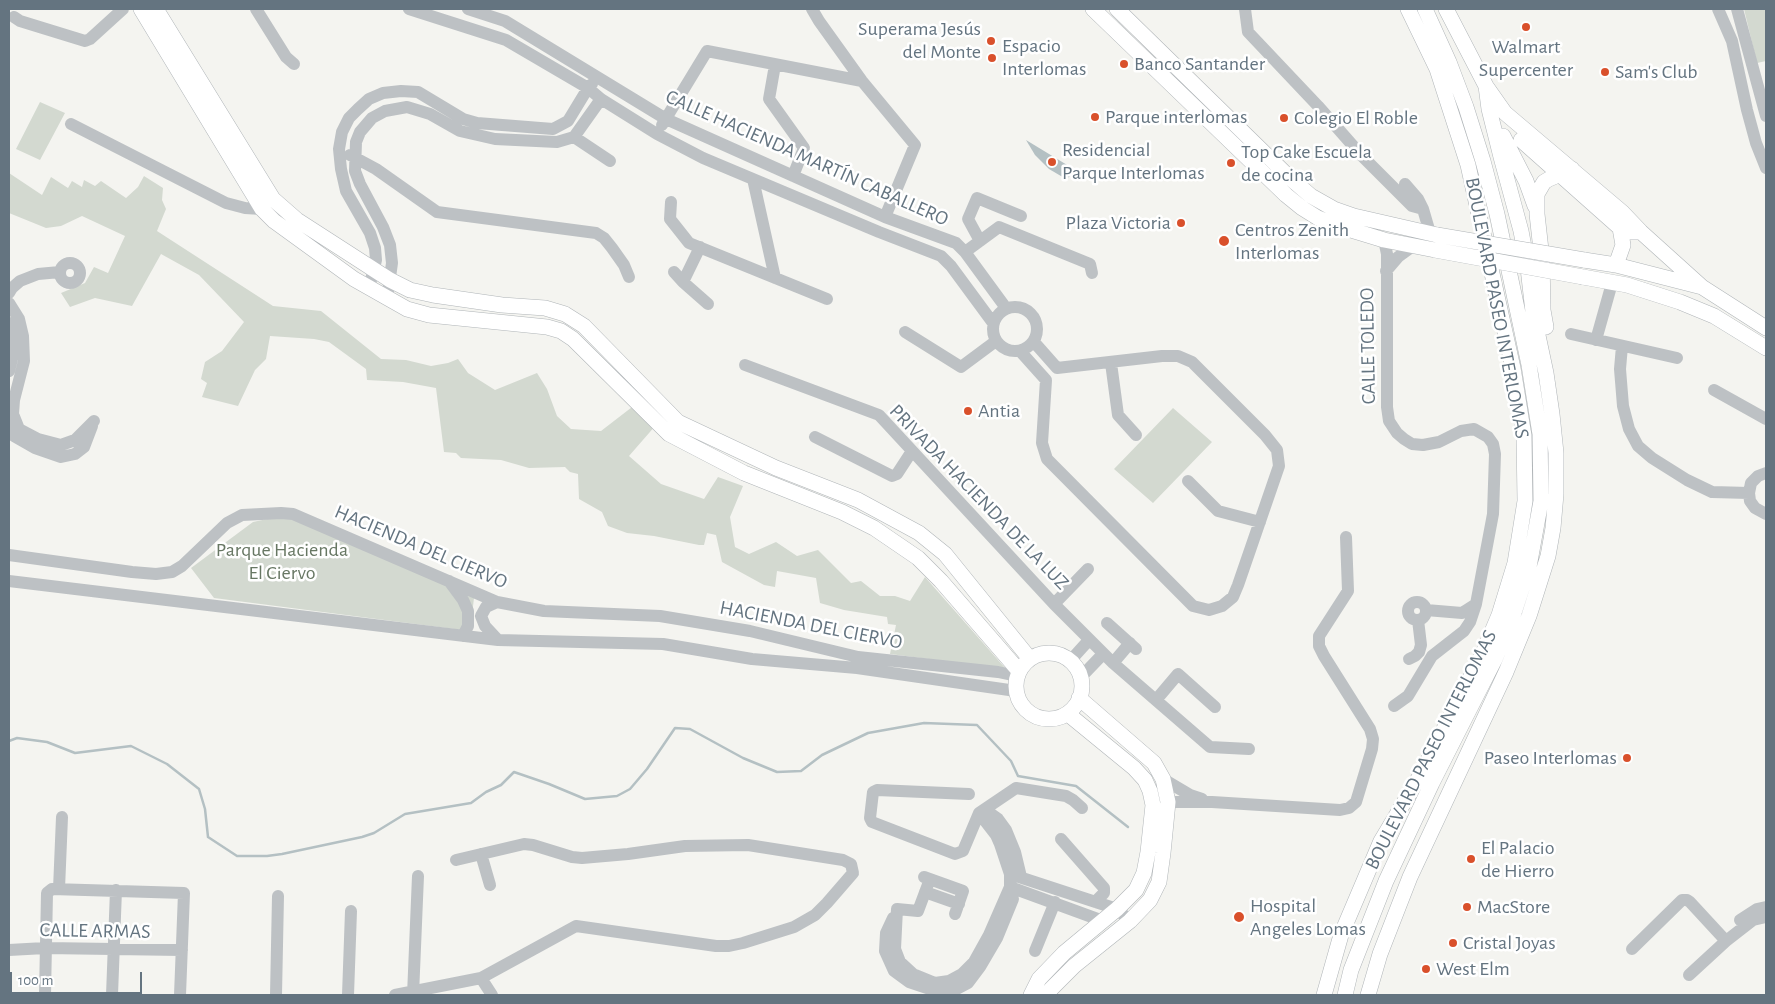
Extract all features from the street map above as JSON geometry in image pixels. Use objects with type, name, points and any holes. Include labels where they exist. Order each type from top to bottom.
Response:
[{"type":"main road","points":[[141,9],[273,199],[298,220],[390,280],[410,290],[502,305],[545,308],[564,314],[584,326],[678,422],[776,468],[858,500],[919,533],[945,554],[1030,659]]},
{"type":"main road","points":[[156,9],[218,122],[262,209],[290,234],[369,288],[407,309],[429,315],[547,327],[561,331],[573,339],[669,434],[744,473],[842,512],[874,528],[918,558],[941,581],[1018,680],[1020,703],[1027,711],[1045,719],[1055,719],[1068,714],[1079,698],[1080,678],[1070,661],[1061,656],[1040,654],[1030,659],[1018,680]]},
{"type":"main road","points":[[1093,9],[1286,194],[1318,218],[1384,240],[1413,246],[1434,240],[1584,260],[1616,265],[1702,287]]},
{"type":"main road","points":[[1117,9],[1311,196],[1334,209],[1434,240],[1588,278],[1627,285],[1714,316],[1766,348]]},
{"type":"main road","name":"BOULEVARD PASEO INTERLOMAS","points":[[1324,995],[1344,928],[1381,841],[1402,807],[1479,662],[1496,622],[1515,563],[1525,501],[1524,436],[1516,387],[1468,165],[1437,69],[1408,9]]},
{"type":"main road","name":"BOULEVARD PASEO INTERLOMAS","points":[[1345,995],[1351,970],[1386,881],[1432,783],[1494,660],[1512,619],[1529,567],[1541,501],[1540,434],[1529,364],[1497,214],[1466,107],[1449,62],[1425,9]]},
{"type":"main road","points":[[1434,9],[1459,57],[1494,114],[1526,144],[1622,212],[1641,232],[1702,287],[1766,328]]},
{"type":"main road","points":[[1446,9],[1486,86],[1505,113],[1620,228],[1628,232],[1641,232]]},
{"type":"main road","points":[[1368,995],[1380,954],[1410,877],[1462,762],[1506,672],[1529,616],[1548,556],[1553,528],[1556,494],[1556,453],[1546,373],[1534,319],[1521,231],[1504,152],[1486,86]]},
{"type":"main road","points":[[1504,152],[1526,144]]},
{"type":"main road","points":[[1250,160],[1260,148]]},
{"type":"main road","points":[[1504,152],[1526,181],[1537,214]]},
{"type":"main road","points":[[1563,524],[1566,452],[1560,402],[1543,310],[1542,259],[1537,214],[1538,194],[1541,187],[1549,179],[1566,172]]},
{"type":"main road","points":[[1616,265],[1623,245],[1620,228]]},
{"type":"main road","points":[[1616,265],[1629,276],[1677,293],[1697,309]]},
{"type":"main road","points":[[1047,995],[1074,966],[1130,921],[1150,900],[1158,882],[1163,853],[1168,802],[1163,779],[1154,763],[1079,698]]},
{"type":"main road","points":[[1031,995],[1039,979],[1064,954],[1117,909],[1136,890],[1144,873],[1148,852],[1152,805],[1150,791],[1145,780],[1134,768],[1068,714]]},
{"type":"main road","points":[[1358,995],[1365,970],[1398,884],[1420,834],[1451,776],[1462,762]]},
{"type":"main road","points":[[1420,834],[1432,783]]},
{"type":"main road","points":[[1334,995],[1337,979],[1402,807]]},
{"type":"street","points":[[14,17],[20,21],[79,41],[85,41],[90,39],[123,9]]},
{"type":"street","points":[[256,9],[286,57],[294,64]]},
{"type":"street","name":"CALLE HACIENDA MARTÍN CABALLERO","points":[[409,9],[506,40],[588,88],[601,99],[657,134],[703,158],[941,256],[951,266],[993,323]]},
{"type":"street","name":"CALLE HACIENDA MARTÍN CABALLERO","points":[[468,9],[505,21],[666,120],[885,217],[956,243],[965,252],[1006,308]]},
{"type":"street","points":[[812,9],[862,81],[915,145],[885,217]]},
{"type":"street","points":[[1245,9],[1248,32],[1362,156],[1412,206],[1423,209]]},
{"type":"street","points":[[1718,9],[1732,41],[1747,110],[1756,143],[1766,168]]},
{"type":"street","points":[[1737,9],[1766,116]]},
{"type":"street","points":[[657,134],[708,51],[862,81]]},
{"type":"street","points":[[775,65],[769,99],[804,148],[793,176]]},
{"type":"street","points":[[369,288],[376,260],[375,248],[368,228],[346,191],[339,149],[342,132],[349,118],[370,99],[383,93],[418,92],[464,119],[477,123],[553,129],[568,121],[588,88],[595,82],[630,98]]},
{"type":"street","points":[[388,299],[392,264],[390,245],[355,171],[356,142],[360,132],[372,118],[386,111],[407,108],[430,114],[460,131],[495,139],[557,142],[574,137],[601,99]]},
{"type":"street","points":[[71,124],[226,203],[245,208],[262,209]]},
{"type":"street","points":[[574,137],[610,161]]},
{"type":"street","points":[[339,149],[376,169],[438,212],[596,233],[604,238],[612,248],[624,265],[629,277]]},
{"type":"street","points":[[360,184],[376,169]]},
{"type":"street","points":[[752,179],[775,278]]},
{"type":"street","points":[[1405,184],[1418,199],[1434,240]]},
{"type":"street","points":[[980,241],[968,219],[976,198],[1021,216]]},
{"type":"street","points":[[671,202],[670,219],[689,243],[827,299]]},
{"type":"street","points":[[368,228],[380,221]]},
{"type":"street","points":[[965,252],[999,227],[1090,264],[1092,273]]},
{"type":"street","name":"CALLE TOLEDO","points":[[1384,240],[1387,254],[1387,407],[1389,421],[1396,433],[1412,444],[1431,444],[1461,431],[1474,429],[1488,437],[1493,444],[1494,454],[1493,514],[1476,604],[1470,622],[1464,631],[1432,656],[1408,696],[1394,706]]},
{"type":"street","name":"CALLE TOLEDO","points":[[1386,271],[1398,257],[1413,246]]},
{"type":"street","points":[[683,282],[700,247]]},
{"type":"street","points":[[9,293],[20,281],[38,274],[60,272]]},
{"type":"street","points":[[674,272],[708,304]]},
{"type":"street","points":[[1588,278],[1608,300]]},
{"type":"street","points":[[1596,340],[1612,282]]},
{"type":"street","points":[[9,303],[19,319],[23,336],[24,361],[14,400],[13,414],[19,429],[38,439],[61,445],[75,440],[94,421],[84,447],[75,454],[61,457],[36,448],[14,436],[9,427]]},
{"type":"street","points":[[1018,306],[1029,310],[1036,320],[1038,331],[1034,342],[1020,351],[1002,348],[992,332],[993,323],[998,314],[1006,308],[1018,306]]},
{"type":"street","points":[[9,323],[13,338],[12,359],[9,370]]},
{"type":"street","points":[[905,332],[961,367],[996,341]]},
{"type":"street","points":[[1571,334],[1677,358]]},
{"type":"street","points":[[1020,351],[1046,380],[1042,443],[1047,459],[1193,606],[1209,610],[1222,606],[1233,597],[1260,522],[1279,466],[1277,450],[1266,435],[1192,362],[1178,356],[1162,356],[1057,368],[1034,342]]},
{"type":"street","points":[[1622,346],[1620,369],[1624,406],[1628,430],[1638,446],[1687,480],[1712,492],[1748,493]]},
{"type":"street","points":[[1111,363],[1118,415],[1136,435]]},
{"type":"street","name":"PRIVADA HACIENDA DE LA LUZ","points":[[745,364],[879,415],[1054,604],[1103,654],[1210,747],[1249,749]]},
{"type":"street","points":[[1714,390],[1766,419]]},
{"type":"street","points":[[815,437],[892,476],[897,474],[912,451]]},
{"type":"street","points":[[1766,472],[1758,476],[1751,483],[1748,493],[1750,501],[1755,508],[1766,514]]},
{"type":"street","points":[[1188,481],[1218,511],[1260,522]]},
{"type":"street","name":"HACIENDA DEL CIERVO","points":[[9,554],[148,574],[172,572],[182,566],[227,523],[242,514],[293,514],[497,602],[544,611],[660,616],[750,631],[858,657],[998,672],[1018,680]]},
{"type":"street","points":[[1168,802],[1212,802],[1340,810],[1349,808],[1356,802],[1372,749],[1373,739],[1370,729],[1319,646],[1319,636],[1348,591],[1346,537]]},
{"type":"street","points":[[38,584],[34,578],[34,570],[41,560]]},
{"type":"street","points":[[941,581],[954,566]]},
{"type":"street","points":[[1054,604],[1088,569]]},
{"type":"street","name":"HACIENDA DEL CIERVO","points":[[9,581],[498,640],[663,644],[752,659],[857,668],[998,687],[1018,680]]},
{"type":"street","points":[[449,581],[463,600],[468,611],[468,626],[463,636]]},
{"type":"street","points":[[497,602],[486,607],[481,616],[485,626],[498,640]]},
{"type":"street","points":[[1408,659],[1419,652],[1422,615],[1442,612],[1462,613],[1476,604]]},
{"type":"street","points":[[1442,612],[1451,622],[1455,637]]},
{"type":"street","points":[[1107,622],[1133,646],[1113,663]]},
{"type":"street","points":[[1070,661],[1089,640]]},
{"type":"street","points":[[788,663],[792,642]]},
{"type":"street","points":[[1080,678],[1103,654]]},
{"type":"street","points":[[1156,700],[1178,674],[1214,708]]},
{"type":"street","points":[[1163,779],[1190,795],[1212,802]]},
{"type":"street","points":[[970,794],[877,790],[873,792],[870,818],[872,822],[955,854],[963,851],[979,813],[1013,789],[1019,788],[1066,796],[1082,808]]},
{"type":"street","points":[[925,892],[957,909],[963,891],[927,878],[925,892],[918,911],[897,909],[895,949],[900,962],[912,974],[934,983],[949,982],[962,974],[974,962],[1014,882],[1015,852],[1006,830],[991,814],[979,813]]},
{"type":"street","points":[[44,995],[45,948],[62,816]]},
{"type":"street","points":[[1061,840],[1104,888],[1104,893],[1095,902]]},
{"type":"street","points":[[395,995],[413,994],[481,978],[576,926],[716,946],[729,946],[788,929],[815,915],[828,903],[853,873],[851,864],[843,860],[748,845],[685,846],[582,858],[572,857],[532,844],[524,844],[456,860]]},
{"type":"street","points":[[481,854],[490,885]]},
{"type":"street","points":[[413,994],[418,876]]},
{"type":"street","points":[[1014,882],[1117,909],[1130,921]]},
{"type":"street","points":[[1014,882],[1055,902],[1103,921]]},
{"type":"street","points":[[112,995],[116,890]]},
{"type":"street","points":[[53,891],[182,892],[184,895],[180,995]]},
{"type":"street","points":[[276,995],[278,896]]},
{"type":"street","points":[[1632,949],[1682,900],[1690,902],[1723,937]]},
{"type":"street","points":[[1035,951],[1055,902]]},
{"type":"street","points":[[1689,975],[1723,937],[1766,907]]},
{"type":"street","points":[[348,995],[351,911]]},
{"type":"street","points":[[1751,917],[1766,916]]},
{"type":"street","name":"CALLE ARMAS","points":[[9,950],[45,948],[182,950]]},
{"type":"street","points":[[481,978],[492,995]]},
{"type":"green space","points":[[1744,9],[1766,9],[1766,61],[1757,63]]},
{"type":"green space","points":[[40,102],[65,113],[40,160],[16,149]]},
{"type":"green space","points":[[9,173],[42,195],[51,177],[68,188],[72,181],[82,187],[84,180],[95,186],[101,181],[126,198],[138,187],[144,176],[163,188],[162,200],[166,209],[157,231],[273,306],[321,311],[381,359],[406,360],[431,366],[458,359],[468,373],[495,390],[537,373],[547,389],[557,416],[571,429],[601,431],[636,404],[656,425],[629,456],[661,484],[704,499],[718,477],[743,486],[730,517],[735,547],[749,554],[776,542],[797,556],[818,550],[851,583],[861,581],[880,596],[895,596],[910,601],[925,577],[1006,669],[890,654],[896,625],[888,624],[887,617],[844,610],[820,603],[816,578],[777,571],[775,587],[764,585],[722,562],[716,535],[707,533],[704,545],[699,545],[627,533],[608,526],[602,512],[579,499],[578,474],[570,472],[565,467],[529,468],[501,460],[461,458],[456,453],[444,452],[436,388],[403,382],[367,380],[366,369],[329,342],[270,336],[266,359],[255,370],[238,406],[202,397],[207,383],[201,379],[205,362],[222,351],[244,322],[199,275],[161,254],[132,306],[95,298],[70,307],[61,293],[85,283],[94,267],[108,273],[125,236],[82,216],[61,226],[46,228],[9,213]]},
{"type":"green space","points":[[1173,408],[1212,442],[1153,503],[1114,469]]},
{"type":"green space","name":"Parque Hacienda El Ciervo","points":[[286,515],[474,598],[470,631],[214,598],[191,568],[253,522]]},
{"type":"shaded area","name":"Residencial Parque Interlomas","points":[[1026,140],[1077,171],[1066,179],[1049,169],[1035,155]]},
{"type":"waterway","points":[[9,741],[17,738],[47,742],[75,753],[131,746],[167,764],[199,789],[205,809],[208,837],[237,856],[282,854],[362,837],[374,833],[405,814],[471,803],[486,792],[501,785],[514,772],[585,799],[617,796],[630,789],[647,769],[675,728],[690,729],[743,758],[777,772],[801,771],[822,755],[868,733],[924,723],[977,725],[1011,761],[1018,776],[1076,786],[1128,827]]},
{"type":"place","name":"Walmart Supercenter","points":[[1526,27]]},
{"type":"place","name":"Superama Jesús del Monte","points":[[991,41]]},
{"type":"place","name":"Espacio Interlomas","points":[[992,58]]},
{"type":"place","name":"Banco Santander","points":[[1124,64]]},
{"type":"place","name":"Sam's Club","points":[[1605,72]]},
{"type":"place","name":"Parque interlomas","points":[[1095,117]]},
{"type":"place","name":"Colegio El Roble","points":[[1284,118]]},
{"type":"place","name":"Residencial Parque Interlomas","points":[[1052,162]]},
{"type":"place","name":"Top Cake Escuela de cocina","points":[[1231,163]]},
{"type":"place","name":"Plaza Victoria","points":[[1181,223]]},
{"type":"place","name":"Centros Zenith Interlomas","points":[[1224,241]]},
{"type":"place","name":"Antia","points":[[968,411]]},
{"type":"place","name":"Paseo Interlomas","points":[[1627,758]]},
{"type":"place","name":"El Palacio de Hierro","points":[[1471,859]]},
{"type":"place","name":"MacStore","points":[[1467,907]]},
{"type":"place","name":"Hospital Angeles Lomas","points":[[1239,917]]},
{"type":"place","name":"Cristal Joyas","points":[[1453,943]]},
{"type":"place","name":"West Elm","points":[[1426,969]]}]
